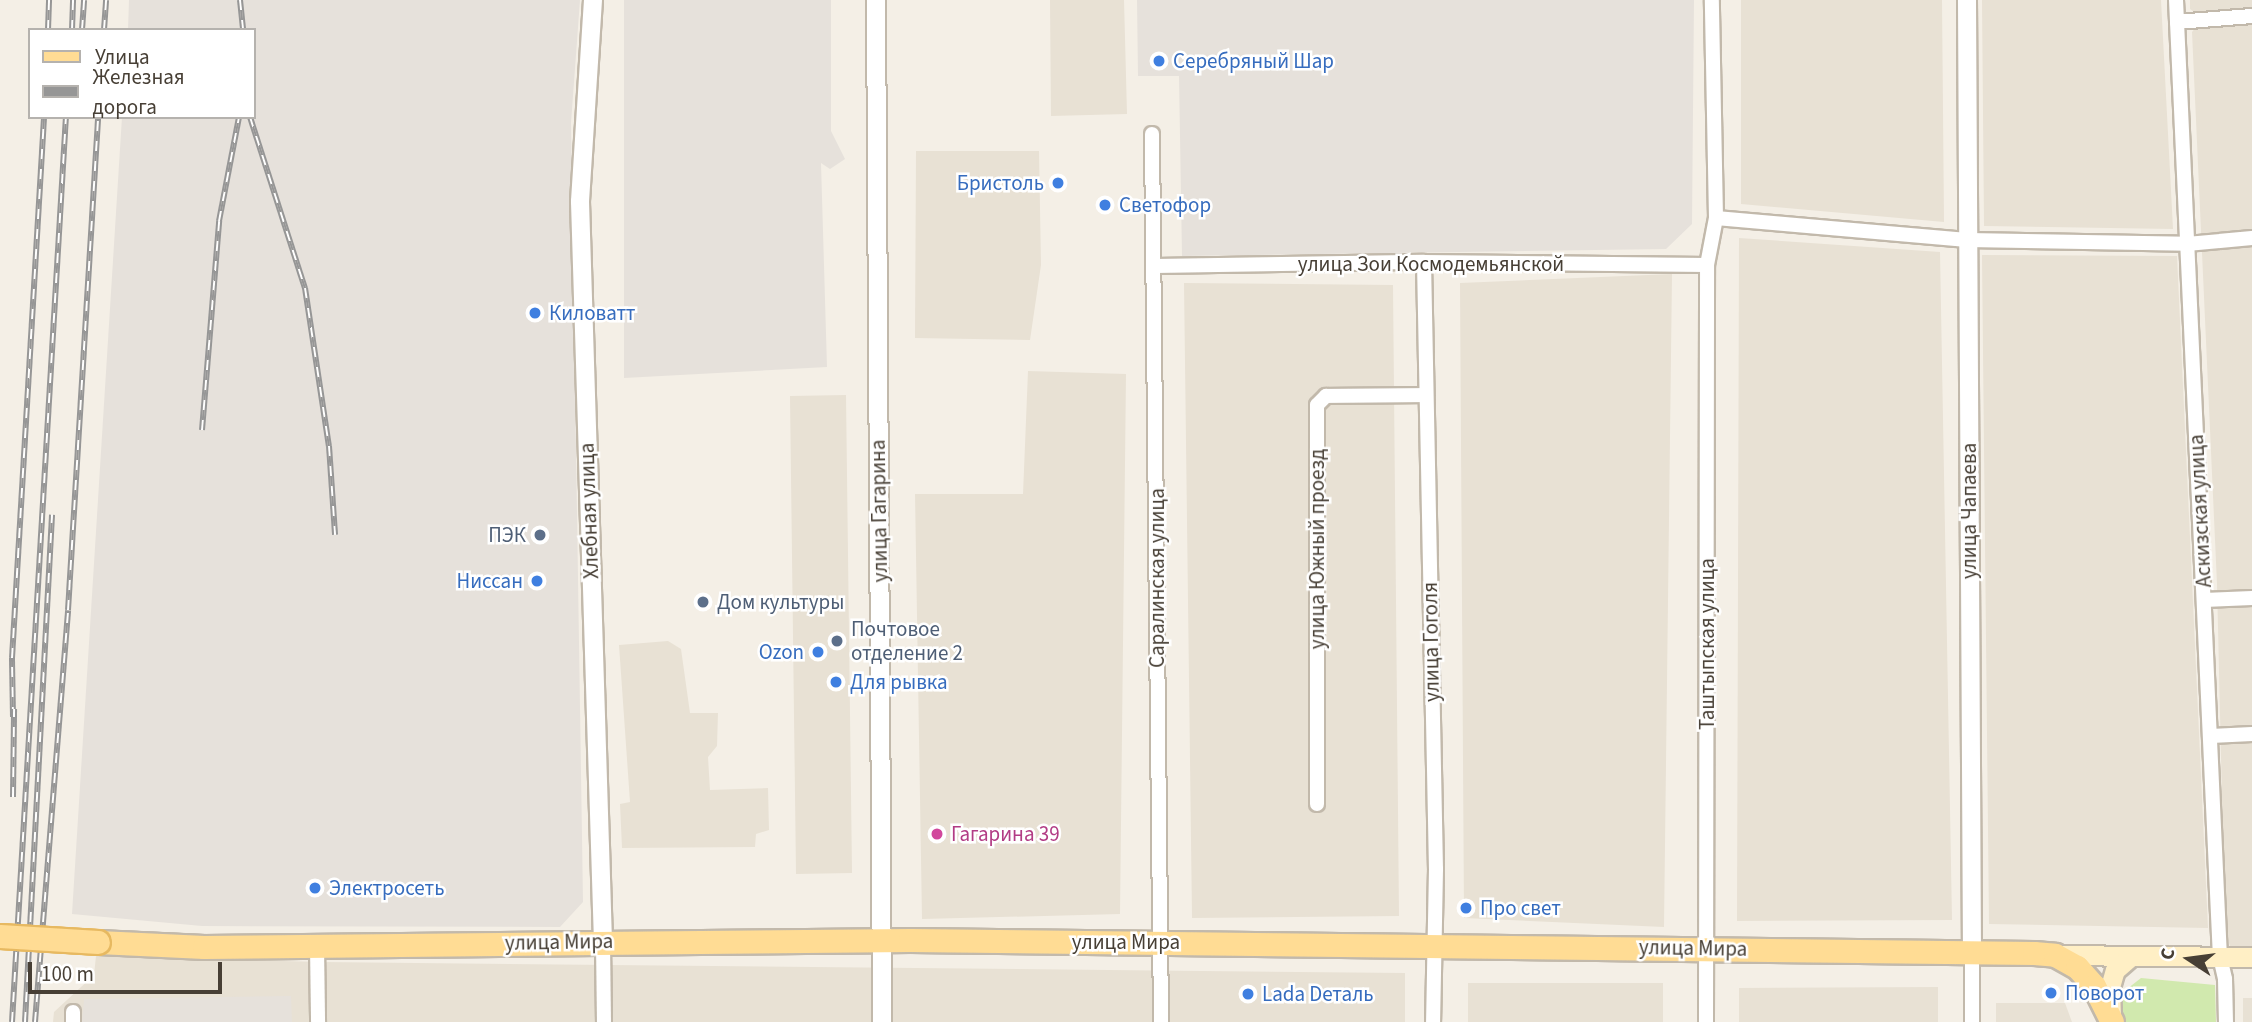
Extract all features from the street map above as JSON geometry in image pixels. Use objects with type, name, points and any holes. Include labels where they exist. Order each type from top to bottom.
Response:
[{"type":"main road","name":"улица Мира","points":[[0,936],[204,947],[882,940],[1707,948],[2252,957]]},
{"type":"main road","points":[[2055,955],[2085,974],[2112,1020]]},
{"type":"main road","points":[[2112,1020],[2112,979],[2115,970],[2131,956]]},
{"type":"street","name":"Хлебная улица","points":[[593,0],[580,202],[604,1022]]},
{"type":"street","name":"улица Гагарина","points":[[876,0],[882,1022]]},
{"type":"street","name":"Таштыпская улица","points":[[1706,1022],[1707,265],[1716,218],[1712,0]]},
{"type":"street","name":"улица Чапаева","points":[[1967,0],[1972,1022]]},
{"type":"street","name":"Аскизская улица","points":[[2176,0],[2220,957],[2225,979],[2227,1022]]},
{"type":"street","points":[[2177,22],[2252,16]]},
{"type":"street","name":"Саралинская улица","points":[[1152,134],[1161,1022]]},
{"type":"street","points":[[1716,218],[1967,240],[2187,244],[2252,238]]},
{"type":"street","name":"улица Зои Космодемьянской","points":[[1155,266],[1424,262],[1707,265]]},
{"type":"street","name":"улица Гоголя","points":[[1424,262],[1436,869],[1433,1022]]},
{"type":"street","name":"улица Южный проезд","points":[[1317,804],[1317,405],[1326,396],[1426,395]]},
{"type":"street","points":[[2204,600],[2252,598]]},
{"type":"street","points":[[2211,736],[2252,734]]},
{"type":"street","points":[[317,946],[318,1022]]},
{"type":"shaded area","points":[[129,0],[580,0],[571,123],[583,902],[560,927],[202,926],[72,914],[122,119],[256,119],[256,28],[128,28]]},
{"type":"shaded area","points":[[624,0],[831,0],[831,131],[845,159],[830,169],[821,163],[827,367],[624,378]]},
{"type":"shaded area","points":[[1050,0],[1124,0],[1127,114],[1051,116]]},
{"type":"shaded area","points":[[1137,0],[1694,0],[1692,224],[1666,249],[1182,256],[1179,76],[1138,76]]},
{"type":"shaded area","points":[[1741,0],[1942,0],[1944,222],[1741,204]]},
{"type":"shaded area","points":[[1982,0],[2161,0],[2173,229],[1984,226]]},
{"type":"shaded area","points":[[2190,0],[2252,0],[2252,7],[2194,12],[2190,9]]},
{"type":"shaded area","points":[[2252,21],[2252,946],[2242,947],[2230,946],[2225,931],[2217,584],[2192,32],[2198,25]]},
{"type":"shaded area","points":[[916,151],[1039,151],[1041,265],[1030,340],[915,338]]},
{"type":"shaded area","points":[[1739,238],[1940,252],[1952,920],[1737,921]]},
{"type":"shaded area","points":[[1982,255],[2177,256],[2208,928],[1989,924]]},
{"type":"shaded area","points":[[1672,274],[1664,927],[1464,918],[1460,283]]},
{"type":"shaded area","points":[[1184,283],[1393,285],[1399,916],[1192,918]]},
{"type":"shaded area","points":[[1028,371],[1126,374],[1120,914],[922,919],[915,494],[1023,494]]},
{"type":"shaded area","points":[[846,395],[852,873],[796,874],[790,396]]},
{"type":"shaded area","points":[[668,641],[681,649],[690,713],[718,713],[717,746],[708,757],[710,790],[768,788],[769,830],[756,834],[755,847],[622,848],[620,804],[630,802],[619,645]]},
{"type":"shaded area","points":[[96,956],[322,962],[1405,973],[1405,1022],[53,1022],[54,1012],[94,975]]},
{"type":"shaded area","points":[[1468,983],[1663,983],[1663,1022],[1468,1022]]},
{"type":"shaded area","points":[[1938,987],[1938,1022],[1739,1022],[1739,988]]},
{"type":"shaded area","points":[[291,996],[292,1022],[82,1022],[84,999]]},
{"type":"shaded area","points":[[2243,998],[2252,998],[2252,1022],[2243,1022]]},
{"type":"shaded area","points":[[1996,1003],[2065,1003],[2072,1022],[1996,1022]]},
{"type":"green space","points":[[2141,978],[2215,985],[2216,1022],[2125,1022],[2120,1009],[2127,989]]},
{"type":"railway","points":[[48,28],[49,0]]},
{"type":"railway","points":[[72,28],[73,0]]},
{"type":"railway","points":[[82,28],[84,0]]},
{"type":"railway","points":[[104,28],[106,0]]},
{"type":"railway","points":[[240,0],[243,28]]},
{"type":"railway","points":[[13,717],[12,658],[44,119]]},
{"type":"railway","points":[[12,1022],[66,119]]},
{"type":"railway","points":[[35,1022],[68,610],[98,119]]},
{"type":"railway","points":[[202,430],[219,221],[239,119]]},
{"type":"railway","points":[[251,119],[305,288],[329,446],[335,535]]},
{"type":"railway","points":[[25,1022],[52,515]]},
{"type":"railway","points":[[13,797],[14,709]]},
{"type":"place","name":"Серебряный Шар","points":[[1159,61]]},
{"type":"place","name":"Бристоль","points":[[1058,183]]},
{"type":"place","name":"Светофор","points":[[1105,205]]},
{"type":"place","name":"Киловатт","points":[[535,313]]},
{"type":"place","name":"ПЭК","points":[[540,535]]},
{"type":"place","name":"Ниссан","points":[[537,581]]},
{"type":"place","name":"Дом культуры","points":[[703,602]]},
{"type":"place","name":"Почтовое отделение 2","points":[[837,641]]},
{"type":"place","name":"Ozon","points":[[818,652]]},
{"type":"place","name":"Для рывка","points":[[836,682]]},
{"type":"place","name":"Гагарина 39","points":[[937,834]]},
{"type":"place","name":"Электросеть","points":[[315,888]]},
{"type":"place","name":"Про свет","points":[[1466,908]]},
{"type":"place","name":"Поворот","points":[[2051,993]]},
{"type":"place","name":"Lada Dеталь","points":[[1248,994]]}]
